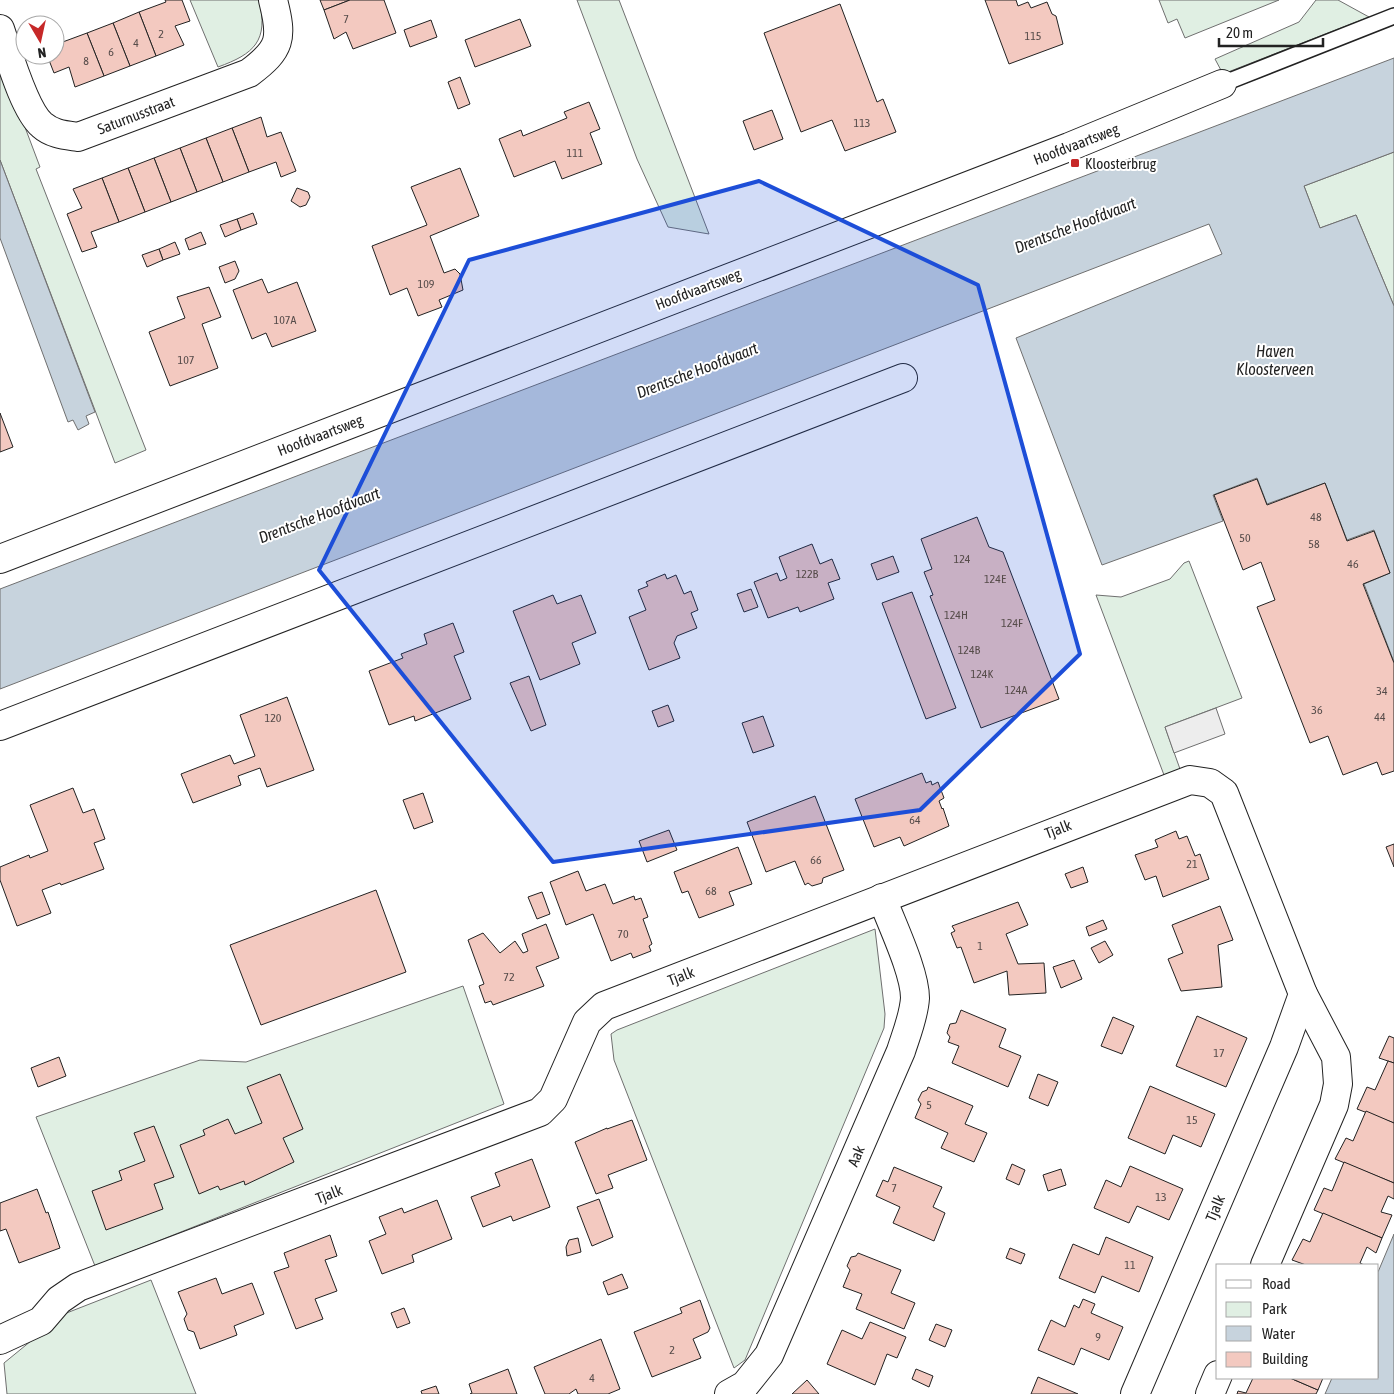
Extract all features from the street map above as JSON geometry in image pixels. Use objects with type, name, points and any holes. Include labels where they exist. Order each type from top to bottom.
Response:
[{"type":"street","name":"Saturnusstraat","points":[[0,29],[26,100],[41,124],[58,134],[78,137],[248,73],[266,60],[277,45],[278,23],[273,0]]},
{"type":"street","name":"Hoofdvaartsweg","points":[[0,559],[1069,147],[1222,84]]},
{"type":"street","points":[[0,726],[903,378]]},
{"type":"street","name":"Tjalk","points":[[0,1340],[41,1320],[60,1300],[78,1287],[525,1120],[540,1112],[553,1099],[588,1022],[604,1006],[1159,790],[1190,780],[1210,783],[1224,793],[1303,994],[1336,1057],[1338,1084],[1334,1105],[1265,1264]]},
{"type":"street","name":"Aak","points":[[729,1394],[745,1385],[769,1355],[901,1051],[910,1024],[915,998],[910,974],[882,898]]},
{"type":"street","name":"Tjalk","points":[[1135,1394],[1284,1047],[1303,994]]},
{"type":"street","points":[[1210,1394],[1216,1379]]},
{"type":"lane","name":"Hoofdvaartsweg","points":[[1222,84],[1394,16]]},
{"type":"highlighted area","points":[[759,181],[978,285],[1080,654],[920,810],[553,862],[319,570],[469,260]]},
{"type":"green space","points":[[190,0],[259,0],[262,26],[256,44],[241,57],[218,67]]},
{"type":"green space","points":[[577,0],[619,0],[709,234],[668,227],[637,159]]},
{"type":"green space","points":[[1159,0],[1279,0],[1185,38],[1177,19],[1168,23]]},
{"type":"green space","points":[[1316,0],[1338,0],[1369,17],[1223,74],[1215,59],[1299,22]]},
{"type":"green space","points":[[0,61],[40,167],[36,169],[146,450],[115,463],[0,160]]},
{"type":"green space","points":[[1394,152],[1394,306],[1356,215],[1320,228],[1304,186]]},
{"type":"green space","points":[[1189,561],[1242,698],[1165,727],[1180,769],[1164,775],[1096,595],[1121,597],[1170,579],[1184,563]]},
{"type":"green space","points":[[875,929],[885,1014],[884,1028],[745,1360],[734,1368],[614,1060],[611,1034]]},
{"type":"green space","points":[[463,986],[504,1104],[95,1266],[36,1117],[200,1060],[246,1062]]},
{"type":"green space","points":[[151,1280],[196,1394],[7,1394],[4,1363],[64,1314]]},
{"type":"shaded area","points":[[1216,708],[1225,734],[1174,753],[1165,727]]},
{"type":"water","points":[[1394,58],[1394,152],[1304,186],[1320,228],[1356,215],[1394,306],[1394,662],[1364,584],[1390,573],[1374,530],[1347,540],[1325,483],[1267,504],[1257,478],[1213,495],[1223,521],[1102,565],[1016,338],[1222,254],[1209,224],[0,689],[0,589]]},
{"type":"water","points":[[0,160],[95,412],[86,416],[89,424],[78,430],[73,420],[68,422],[0,238]]},
{"type":"water","points":[[1394,1234],[1394,1394],[1325,1394],[1332,1379],[1379,1379],[1379,1270]]},
{"type":"building","points":[[165,0],[182,0],[190,21],[175,26],[184,45],[156,56],[139,12],[166,2]]},
{"type":"building","points":[[320,0],[350,0],[324,10]]},
{"type":"building","points":[[350,0],[384,0],[396,33],[353,49],[346,32],[334,39],[324,10]]},
{"type":"building","points":[[985,0],[1016,0],[1018,6],[1028,2],[1031,8],[1047,2],[1052,14],[1056,16],[1063,44],[1009,64]]},
{"type":"building","points":[[840,4],[877,102],[883,99],[896,132],[845,151],[832,120],[801,132],[764,33]]},
{"type":"building","points":[[139,12],[156,56],[130,66],[113,23]]},
{"type":"building","points":[[520,19],[531,46],[475,67],[465,40]]},
{"type":"building","points":[[431,20],[437,37],[410,47],[404,30]]},
{"type":"building","points":[[113,23],[130,66],[104,76],[87,33]]},
{"type":"building","points":[[87,33],[104,76],[75,87],[69,67],[54,73],[51,65],[65,65],[65,41]]},
{"type":"building","points":[[460,77],[470,104],[458,109],[448,82]]},
{"type":"building","points":[[589,102],[600,129],[590,133],[602,164],[562,179],[555,161],[514,177],[499,139],[521,130],[523,136],[567,118],[564,112]]},
{"type":"building","points":[[772,110],[783,139],[754,150],[743,121]]},
{"type":"building","points":[[261,117],[267,137],[281,132],[296,171],[281,177],[276,162],[249,172],[232,128]]},
{"type":"building","points":[[232,128],[249,172],[223,182],[206,138]]},
{"type":"building","points":[[206,138],[223,182],[197,192],[180,148]]},
{"type":"building","points":[[180,148],[197,192],[171,202],[154,158]]},
{"type":"building","points":[[154,158],[171,202],[145,212],[128,168]]},
{"type":"building","points":[[128,168],[145,212],[119,222],[102,178]]},
{"type":"building","points":[[460,168],[479,216],[430,236],[444,273],[455,269],[460,274],[463,290],[439,300],[442,307],[418,316],[407,288],[390,295],[372,246],[427,225],[411,187]]},
{"type":"building","points":[[102,178],[119,222],[91,232],[97,247],[82,252],[67,214],[82,208],[73,189]]},
{"type":"building","points":[[297,188],[308,192],[310,197],[306,205],[300,207],[291,201]]},
{"type":"building","points":[[253,213],[257,224],[241,230],[237,219]]},
{"type":"building","points":[[237,219],[241,230],[225,237],[220,225]]},
{"type":"building","points":[[201,232],[206,244],[189,250],[185,239]]},
{"type":"building","points":[[175,242],[180,254],[163,260],[159,249]]},
{"type":"building","points":[[159,249],[163,260],[147,267],[142,255]]},
{"type":"building","points":[[235,261],[239,271],[235,279],[225,283],[219,267]]},
{"type":"building","points":[[262,279],[268,293],[297,282],[316,331],[272,347],[266,333],[252,339],[233,290]]},
{"type":"building","points":[[209,287],[221,317],[202,324],[218,368],[170,386],[149,332],[185,318],[177,297]]},
{"type":"building","points":[[0,413],[13,447],[0,452]]},
{"type":"building","points":[[1257,479],[1267,505],[1325,483],[1347,541],[1374,531],[1390,573],[1363,584],[1394,663],[1394,771],[1382,775],[1377,762],[1343,775],[1328,736],[1310,743],[1257,607],[1275,600],[1261,562],[1243,570],[1214,495]]},
{"type":"building","points":[[977,517],[989,547],[1003,552],[1059,699],[981,728],[930,596],[933,595],[924,572],[932,569],[921,539]]},
{"type":"building","points":[[812,544],[820,564],[832,559],[840,579],[828,583],[834,599],[800,612],[798,607],[768,618],[754,582],[777,573],[780,581],[787,578],[779,557]]},
{"type":"building","points":[[893,556],[899,572],[877,580],[871,564]]},
{"type":"building","points":[[665,574],[667,579],[676,575],[684,594],[691,591],[698,610],[691,613],[697,628],[677,636],[674,643],[680,658],[649,670],[629,617],[646,610],[638,590],[648,586],[646,582]]},
{"type":"building","points":[[751,589],[758,607],[744,612],[737,594]]},
{"type":"building","points":[[912,592],[956,708],[926,719],[882,603]]},
{"type":"building","points":[[553,595],[557,604],[581,595],[596,633],[572,643],[580,664],[540,680],[513,611]]},
{"type":"building","points":[[453,623],[464,652],[454,656],[471,699],[415,721],[414,716],[389,725],[369,671],[403,658],[401,654],[427,644],[424,634]]},
{"type":"building","points":[[529,676],[546,725],[531,731],[510,683]]},
{"type":"building","points":[[287,697],[314,770],[267,787],[260,768],[238,776],[241,785],[193,803],[181,774],[230,755],[234,764],[255,756],[240,715]]},
{"type":"building","points":[[668,705],[674,721],[658,727],[652,711]]},
{"type":"building","points":[[763,716],[774,746],[753,753],[742,723]]},
{"type":"building","points":[[922,773],[926,783],[931,781],[932,785],[938,782],[944,798],[939,801],[949,826],[904,846],[900,837],[874,847],[855,799]]},
{"type":"building","points":[[73,788],[83,813],[94,809],[105,839],[94,843],[104,869],[42,890],[51,913],[17,926],[0,880],[0,867],[29,855],[30,858],[48,851],[30,805]]},
{"type":"building","points":[[423,793],[433,822],[414,829],[403,800]]},
{"type":"building","points":[[815,796],[844,870],[823,878],[822,883],[812,886],[808,883],[805,885],[795,861],[766,872],[747,822]]},
{"type":"building","points":[[669,830],[677,850],[647,862],[639,841]]},
{"type":"building","points":[[1176,831],[1179,839],[1187,836],[1195,856],[1200,854],[1209,879],[1163,897],[1156,876],[1145,880],[1135,855],[1158,847],[1155,840]]},
{"type":"building","points":[[1394,844],[1394,867],[1386,847]]},
{"type":"building","points":[[738,847],[752,884],[729,892],[734,905],[699,918],[688,891],[682,893],[674,872]]},
{"type":"building","points":[[1083,867],[1088,882],[1071,888],[1065,874]]},
{"type":"building","points":[[578,871],[586,891],[605,884],[613,904],[634,896],[635,900],[641,898],[648,917],[643,919],[652,944],[649,946],[651,951],[633,958],[631,953],[611,961],[593,914],[566,925],[550,882]]},
{"type":"building","points":[[376,890],[406,972],[261,1025],[230,945]]},
{"type":"building","points":[[542,892],[550,914],[537,919],[528,897]]},
{"type":"building","points":[[1018,902],[1028,925],[1006,934],[1018,964],[1044,963],[1046,993],[1009,995],[1007,971],[974,983],[961,947],[957,948],[951,933],[955,931],[952,926]]},
{"type":"building","points":[[1220,906],[1233,940],[1218,945],[1222,987],[1181,991],[1168,959],[1183,953],[1172,925]]},
{"type":"building","points":[[1103,920],[1107,929],[1089,936],[1086,927]]},
{"type":"building","points":[[546,924],[559,958],[536,967],[544,986],[493,1005],[491,1001],[485,1003],[479,986],[484,984],[468,940],[483,933],[500,953],[515,941],[523,953],[528,951],[522,934]]},
{"type":"building","points":[[1105,941],[1113,955],[1099,963],[1091,948]]},
{"type":"building","points":[[1074,960],[1082,979],[1061,988],[1053,967]]},
{"type":"building","points":[[961,1010],[1006,1029],[999,1047],[1021,1056],[1008,1087],[952,1063],[959,1046],[948,1042],[950,1037],[947,1033],[950,1024],[956,1023]]},
{"type":"building","points":[[1197,1016],[1247,1038],[1226,1087],[1176,1066]]},
{"type":"building","points":[[1113,1017],[1134,1026],[1122,1054],[1101,1046]]},
{"type":"building","points":[[1389,1036],[1394,1038],[1394,1063],[1379,1058]]},
{"type":"building","points":[[59,1057],[66,1076],[38,1087],[31,1068]]},
{"type":"building","points":[[1388,1061],[1394,1063],[1394,1123],[1357,1109],[1367,1087],[1375,1090]]},
{"type":"building","points":[[280,1074],[303,1129],[283,1138],[294,1162],[245,1185],[244,1181],[220,1190],[218,1186],[199,1194],[180,1145],[205,1135],[203,1130],[228,1119],[235,1134],[262,1123],[247,1087]]},
{"type":"building","points":[[1038,1074],[1058,1082],[1048,1106],[1029,1098]]},
{"type":"building","points":[[1150,1086],[1215,1114],[1201,1147],[1173,1135],[1165,1154],[1128,1138]]},
{"type":"building","points":[[928,1087],[973,1106],[965,1124],[987,1133],[974,1162],[941,1148],[948,1133],[915,1118],[921,1104],[918,1100],[922,1092],[927,1090]]},
{"type":"building","points":[[1366,1111],[1394,1123],[1394,1183],[1335,1159],[1346,1138],[1353,1141]]},
{"type":"building","points":[[632,1120],[647,1160],[608,1175],[613,1188],[596,1194],[575,1142],[607,1128]]},
{"type":"building","points":[[154,1126],[174,1177],[154,1184],[163,1209],[106,1230],[92,1191],[122,1180],[119,1171],[145,1161],[134,1133]]},
{"type":"building","points":[[532,1159],[550,1207],[513,1221],[511,1216],[483,1227],[471,1197],[500,1186],[495,1173]]},
{"type":"building","points":[[1344,1162],[1394,1183],[1394,1199],[1388,1196],[1381,1212],[1392,1215],[1382,1238],[1314,1210],[1324,1188],[1332,1191]]},
{"type":"building","points":[[1012,1164],[1025,1170],[1019,1185],[1006,1179]]},
{"type":"building","points":[[1130,1166],[1183,1189],[1169,1220],[1137,1206],[1129,1223],[1094,1208],[1106,1180],[1121,1187]]},
{"type":"building","points":[[894,1167],[942,1187],[933,1207],[945,1213],[934,1241],[893,1223],[900,1207],[876,1196],[883,1180],[888,1182]]},
{"type":"building","points":[[1061,1169],[1066,1185],[1048,1191],[1043,1175]]},
{"type":"building","points":[[37,1189],[46,1213],[48,1212],[60,1248],[19,1263],[6,1229],[0,1231],[0,1203]]},
{"type":"building","points":[[599,1199],[613,1237],[592,1246],[577,1207]]},
{"type":"building","points":[[437,1200],[452,1239],[412,1255],[414,1262],[382,1274],[369,1241],[386,1234],[379,1217],[402,1208],[404,1213]]},
{"type":"building","points":[[1323,1213],[1382,1238],[1376,1253],[1367,1247],[1360,1263],[1362,1264],[1303,1264],[1292,1260],[1303,1239],[1310,1242]]},
{"type":"building","points":[[330,1235],[337,1256],[325,1260],[337,1291],[315,1299],[323,1319],[296,1329],[274,1272],[289,1267],[284,1253]]},
{"type":"building","points":[[1106,1237],[1153,1257],[1139,1292],[1102,1276],[1095,1293],[1059,1278],[1073,1244],[1099,1255]]},
{"type":"building","points":[[578,1238],[581,1252],[567,1256],[566,1247],[569,1240]]},
{"type":"building","points":[[1010,1248],[1025,1254],[1021,1264],[1006,1258]]},
{"type":"building","points":[[858,1253],[901,1270],[891,1293],[915,1303],[904,1329],[856,1309],[862,1294],[843,1287],[850,1270],[847,1266],[851,1257],[856,1256]]},
{"type":"building","points":[[622,1274],[628,1288],[608,1295],[603,1282]]},
{"type":"building","points":[[216,1278],[222,1294],[252,1283],[264,1314],[234,1326],[237,1335],[200,1349],[194,1332],[188,1330],[184,1319],[187,1314],[178,1292]]},
{"type":"building","points":[[1083,1299],[1095,1304],[1091,1313],[1123,1327],[1109,1360],[1081,1348],[1074,1365],[1038,1350],[1051,1320],[1065,1327],[1074,1305],[1079,1308]]},
{"type":"building","points":[[700,1300],[710,1328],[708,1332],[693,1339],[701,1358],[652,1377],[634,1332],[682,1313],[680,1308]]},
{"type":"building","points":[[404,1308],[410,1323],[397,1328],[391,1313]]},
{"type":"building","points":[[870,1322],[906,1337],[897,1358],[887,1354],[875,1385],[827,1364],[842,1330],[862,1339]]},
{"type":"building","points":[[936,1324],[952,1330],[945,1347],[929,1340]]},
{"type":"building","points":[[601,1339],[620,1389],[608,1394],[578,1394],[576,1389],[569,1394],[545,1394],[534,1367]]},
{"type":"building","points":[[508,1369],[517,1394],[470,1394],[472,1393],[469,1384]]},
{"type":"building","points":[[916,1369],[933,1376],[929,1387],[912,1379]]},
{"type":"building","points":[[1038,1377],[1078,1394],[1031,1394]]},
{"type":"building","points":[[1253,1379],[1292,1379],[1318,1390],[1316,1394],[1237,1394],[1238,1391],[1246,1393]]},
{"type":"building","points":[[1292,1379],[1323,1379],[1318,1390]]},
{"type":"building","points":[[807,1380],[819,1394],[792,1394]]},
{"type":"building","points":[[436,1386],[439,1394],[422,1394],[421,1391]]},
{"type":"place","name":"Kloosterbrug","points":[[1075,163]]},
{"type":"water label","name":"Drentsche Hoofdvaart","points":[[1075,225]]},
{"type":"water label","name":"Haven Kloosterveen","points":[[1275,360]]},
{"type":"water label","name":"Drentsche Hoofdvaart","points":[[697,370]]},
{"type":"water label","name":"Drentsche Hoofdvaart","points":[[319,515]]}]
